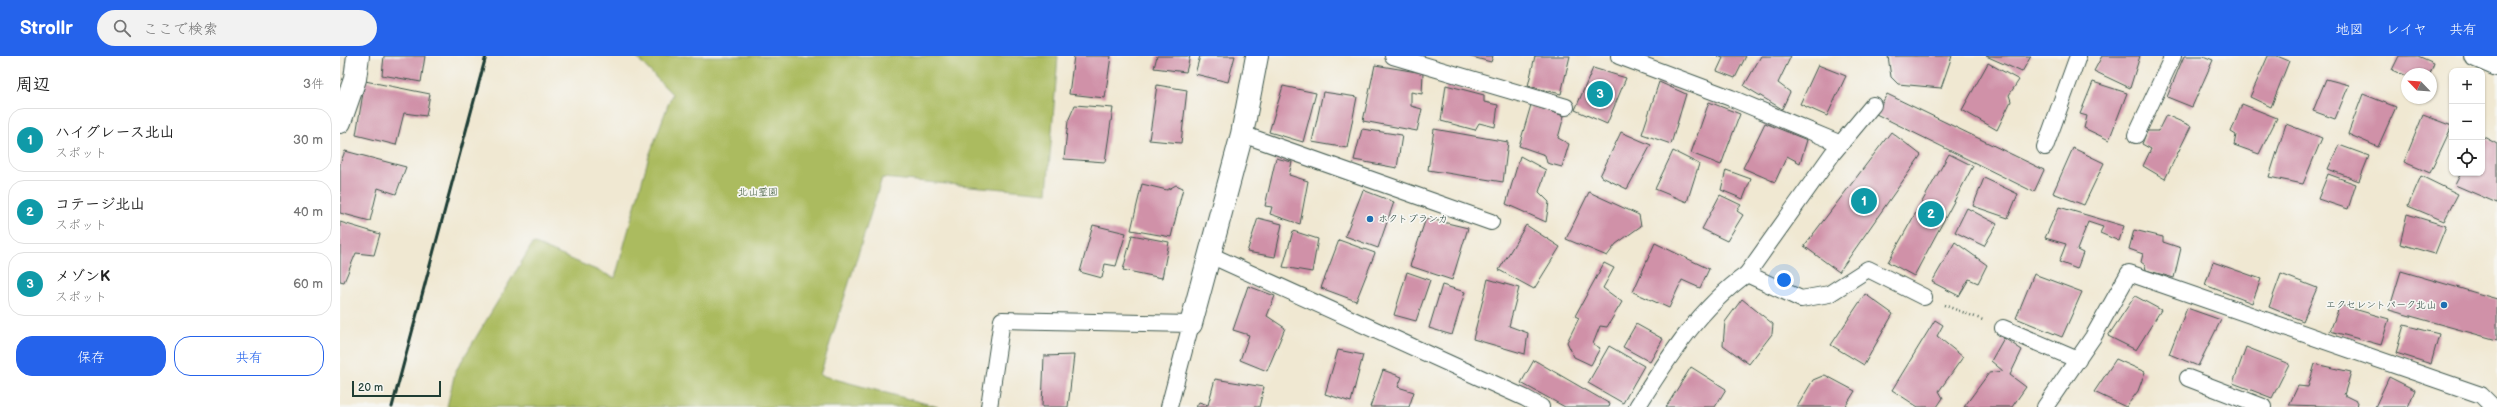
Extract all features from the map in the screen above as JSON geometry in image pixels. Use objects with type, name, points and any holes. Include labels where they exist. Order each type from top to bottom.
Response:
[{"type":"street","points":[[340,122],[355,79],[358,56]]},
{"type":"street","points":[[1191,324],[1242,134],[1257,56]]},
{"type":"street","points":[[2476,56],[2497,65]]},
{"type":"lane","points":[[1393,56],[1566,107]]},
{"type":"lane","points":[[1619,56],[1731,98],[1841,144]]},
{"type":"lane","points":[[2045,147],[2078,56]]},
{"type":"lane","points":[[2136,135],[2173,56]]},
{"type":"lane","points":[[1637,407],[1675,347],[1724,290],[1747,274],[1841,144],[1873,105]]},
{"type":"lane","points":[[1242,134],[1491,222]]},
{"type":"lane","points":[[1210,255],[1525,398],[1541,407]]},
{"type":"lane","points":[[1747,274],[1801,299],[1829,294],[1868,269],[1924,297]]},
{"type":"lane","points":[[2045,407],[2093,337],[2129,272],[2481,395],[2493,407]]},
{"type":"lane","points":[[989,407],[1002,320],[1191,324],[1169,407]]},
{"type":"lane","points":[[2003,328],[2078,360]]},
{"type":"lane","points":[[2188,378],[2263,407]]},
{"type":"path","points":[[1924,297],[2003,328]]},
{"type":"green space","name":"北山霊園","points":[[635,56],[1058,56],[1047,193],[882,178],[820,375],[938,407],[447,407],[455,372],[533,243],[615,278],[649,156],[672,94]]},
{"type":"building","points":[[384,56],[425,56],[421,82],[382,75]]},
{"type":"building","points":[[1074,56],[1111,56],[1105,98],[1069,94]]},
{"type":"building","points":[[1157,56],[1190,56],[1186,72],[1154,68]]},
{"type":"building","points":[[1200,56],[1235,56],[1228,82],[1195,74]]},
{"type":"building","points":[[1468,56],[1493,56],[1491,62]]},
{"type":"building","points":[[1535,56],[1570,56],[1561,94],[1528,86]]},
{"type":"building","points":[[1718,56],[1746,56],[1735,78],[1717,71],[1723,58]]},
{"type":"building","points":[[1761,56],[1791,56],[1778,83],[1790,92],[1782,109],[1744,86]]},
{"type":"building","points":[[1888,56],[1952,56],[1941,88],[1898,84],[1891,77]]},
{"type":"building","points":[[1986,56],[2031,56],[2022,72]]},
{"type":"building","points":[[2102,56],[2140,56],[2130,88],[2094,71]]},
{"type":"building","points":[[2184,56],[2203,56],[2213,60],[2192,107],[2167,97]]},
{"type":"building","points":[[2268,56],[2277,56],[2289,61],[2271,107],[2250,97]]},
{"type":"building","points":[[2399,56],[2418,56],[2434,63],[2432,68],[2401,68],[2401,74],[2392,70]]},
{"type":"building","points":[[1988,63],[2019,80],[2009,95],[2011,101],[1997,130],[1962,110]]},
{"type":"building","points":[[1375,65],[1423,73],[1422,94],[1411,92],[1411,106],[1422,109],[1417,131],[1363,121]]},
{"type":"building","points":[[1818,65],[1846,76],[1827,116],[1800,104]]},
{"type":"building","points":[[1593,68],[1626,78],[1607,124],[1575,110]]},
{"type":"building","points":[[2326,79],[2349,85],[2335,119],[2313,111]]},
{"type":"building","points":[[365,81],[430,94],[426,116],[404,113],[396,145],[356,135]]},
{"type":"building","points":[[1659,82],[1686,94],[1671,144],[1642,134]]},
{"type":"building","points":[[2093,82],[2127,93],[2109,140],[2084,128],[2087,116],[2080,114]]},
{"type":"building","points":[[1157,85],[1187,90],[1181,143],[1149,140]]},
{"type":"building","points":[[1446,85],[1484,95],[1484,102],[1498,105],[1495,127],[1479,123],[1475,130],[1441,121]]},
{"type":"building","points":[[1283,86],[1316,93],[1303,142],[1269,132]]},
{"type":"building","points":[[1323,92],[1357,97],[1347,148],[1312,142]]},
{"type":"building","points":[[1887,94],[2044,170],[2034,192],[1876,114]]},
{"type":"building","points":[[2363,94],[2396,107],[2378,147],[2348,134]]},
{"type":"building","points":[[1709,102],[1740,114],[1721,165],[1691,153]]},
{"type":"building","points":[[2242,104],[2277,118],[2259,154],[2234,145],[2236,135],[2231,132]]},
{"type":"building","points":[[1075,105],[1113,108],[1105,162],[1064,159],[1068,121]]},
{"type":"building","points":[[1531,105],[1564,116],[1558,138],[1569,144],[1562,167],[1547,163],[1545,155],[1519,146]]},
{"type":"building","points":[[2166,115],[2191,126],[2165,179],[2143,166],[2151,149],[2142,144],[2147,131],[2158,131]]},
{"type":"building","points":[[2423,115],[2449,125],[2449,132],[2430,173],[2404,162]]},
{"type":"building","points":[[1765,123],[1807,140],[1800,163],[1787,156],[1775,182],[1743,168]]},
{"type":"building","points":[[2286,124],[2322,138],[2303,184],[2269,177]]},
{"type":"building","points":[[1362,129],[1402,135],[1397,168],[1354,160]]},
{"type":"building","points":[[1434,129],[1508,142],[1503,182],[1428,170]]},
{"type":"building","points":[[1621,132],[1651,145],[1627,189],[1600,176]]},
{"type":"building","points":[[1891,132],[1921,155],[1839,272],[1804,246]]},
{"type":"building","points":[[2485,138],[2497,144],[2497,203],[2455,185],[2460,176],[2485,176]]},
{"type":"building","points":[[2339,145],[2369,156],[2359,181],[2328,169]]},
{"type":"building","points":[[2073,148],[2104,163],[2084,205],[2053,193]]},
{"type":"building","points":[[345,151],[406,167],[396,194],[378,188],[370,221],[340,213],[340,164]]},
{"type":"building","points":[[1673,151],[1699,164],[1687,202],[1655,189]]},
{"type":"building","points":[[1949,154],[1973,166],[1914,276],[1888,262]]},
{"type":"building","points":[[1520,156],[1546,170],[1539,192],[1549,202],[1546,222],[1506,204]]},
{"type":"building","points":[[1276,158],[1292,162],[1289,175],[1308,181],[1300,224],[1270,214],[1272,207],[1265,206]]},
{"type":"building","points":[[1726,170],[1751,179],[1743,199],[1721,190]]},
{"type":"building","points":[[2328,174],[2356,184],[2348,209],[2318,199]]},
{"type":"building","points":[[2421,176],[2458,194],[2444,221],[2408,206]]},
{"type":"building","points":[[1984,178],[2018,194],[2008,218],[1973,206]]},
{"type":"building","points":[[1142,184],[1167,190],[1176,185],[1183,188],[1171,237],[1131,230]]},
{"type":"building","name":"ホクトブランカ","points":[[1363,190],[1394,202],[1378,248],[1345,236]]},
{"type":"building","points":[[1589,192],[1639,215],[1641,226],[1616,244],[1607,256],[1566,239]]},
{"type":"building","points":[[1720,195],[1741,205],[1737,211],[1743,215],[1727,241],[1702,229]]},
{"type":"building","points":[[2059,207],[2124,226],[2119,241],[2100,233],[2103,227],[2088,222],[2077,250],[2083,253],[2077,269],[2059,262],[2066,244],[2045,238]]},
{"type":"building","points":[[1967,208],[1997,224],[1984,246],[1955,232]]},
{"type":"building","points":[[2407,214],[2446,226],[2435,254],[2400,244]]},
{"type":"building","points":[[1258,218],[1282,224],[1275,257],[1247,252]]},
{"type":"building","points":[[1426,218],[1468,228],[1452,280],[1410,266]]},
{"type":"building","points":[[340,222],[380,234],[374,255],[356,253],[344,282],[340,281]]},
{"type":"building","points":[[1093,225],[1126,233],[1116,266],[1105,264],[1102,278],[1080,272]]},
{"type":"building","points":[[1526,225],[1560,247],[1534,289],[1499,270]]},
{"type":"building","points":[[2134,230],[2163,237],[2163,242],[2181,248],[2174,278],[2146,270],[2145,265],[2141,262],[2143,254],[2129,249]]},
{"type":"building","points":[[1293,231],[1318,239],[1312,272],[1283,267]]},
{"type":"building","points":[[1132,235],[1169,242],[1162,278],[1123,270]]},
{"type":"building","points":[[1339,240],[1375,253],[1356,301],[1321,288]]},
{"type":"building","points":[[1955,242],[1987,265],[1978,283],[1969,279],[1959,296],[1932,282]]},
{"type":"building","points":[[1655,243],[1709,269],[1700,288],[1682,280],[1669,308],[1633,292]]},
{"type":"building","points":[[2213,262],[2261,279],[2252,303],[2205,285]]},
{"type":"building","points":[[1604,263],[1614,268],[1603,288],[1622,302],[1607,327],[1600,326],[1593,344],[1600,348],[1591,365],[1574,357],[1567,342],[1579,318],[1575,316]]},
{"type":"building","name":"エクセレントパーク北山","points":[[2401,271],[2497,299],[2497,340],[2389,310]]},
{"type":"building","points":[[1407,272],[1430,280],[1416,321],[1394,315]]},
{"type":"building","points":[[2034,274],[2082,292],[2062,337],[2016,318]]},
{"type":"building","points":[[2281,274],[2317,288],[2303,321],[2269,307]]},
{"type":"building","points":[[1488,279],[1519,288],[1509,326],[1528,333],[1525,354],[1473,339]]},
{"type":"building","points":[[1442,285],[1465,292],[1452,335],[1429,328]]},
{"type":"building","points":[[1248,286],[1275,296],[1267,316],[1285,328],[1267,371],[1240,360],[1249,335],[1233,330]]},
{"type":"building","points":[[1865,294],[1893,314],[1864,365],[1831,345]]},
{"type":"building","points":[[2135,296],[2161,310],[2136,350],[2108,336]]},
{"type":"building","points":[[1742,299],[1773,324],[1772,334],[1749,364],[1723,345],[1725,322]]},
{"type":"building","points":[[2340,305],[2389,319],[2381,345],[2330,331]]},
{"type":"building","points":[[2187,308],[2221,320],[2198,366],[2169,354]]},
{"type":"building","points":[[1935,320],[1943,325],[1937,336],[1963,357],[1939,391],[1943,398],[1937,407],[1918,407],[1892,390]]},
{"type":"building","points":[[1636,324],[1663,339],[1650,362],[1623,347]]},
{"type":"building","points":[[2404,325],[2439,334],[2431,364],[2396,353]]},
{"type":"building","points":[[2004,338],[2022,350],[2010,375],[2026,387],[2012,407],[1964,407],[1989,373],[2003,371],[1991,361]]},
{"type":"building","points":[[1609,346],[1644,366],[1623,403],[1588,383]]},
{"type":"building","points":[[2246,347],[2289,364],[2272,398],[2233,383]]},
{"type":"building","points":[[1338,350],[1363,355],[1351,402],[1325,394]]},
{"type":"building","points":[[1074,355],[1068,407],[1042,407],[1044,356]]},
{"type":"building","points":[[2116,359],[2145,372],[2138,391],[2126,407],[2094,392]]},
{"type":"building","points":[[1534,360],[1610,404],[1609,407],[1565,407],[1521,383]]},
{"type":"building","points":[[2315,364],[2351,372],[2344,395],[2358,402],[2357,407],[2289,405],[2298,386],[2308,387]]},
{"type":"building","points":[[1691,367],[1726,389],[1715,407],[1666,407]]},
{"type":"building","points":[[1383,370],[1402,377],[1398,387],[1414,392],[1409,407],[1370,407]]},
{"type":"building","points":[[1825,375],[1855,391],[1845,407],[1797,407],[1813,380]]},
{"type":"building","points":[[2389,377],[2415,390],[2408,407],[2375,407]]},
{"type":"building","points":[[1215,379],[1264,387],[1259,407],[1196,407],[1199,402],[1208,405]]},
{"type":"railway","points":[[392,407],[486,56]]},
{"type":"place","name":"メゾンK","points":[[1600,94]]},
{"type":"place","name":"ハイグレース北山","points":[[1864,201]]},
{"type":"place","name":"コテージ北山","points":[[1931,214]]},
{"type":"place","name":"ホクトブランカ","points":[[1370,219]]},
{"type":"place","name":"エクセレントパーク北山","points":[[2444,305]]}]
